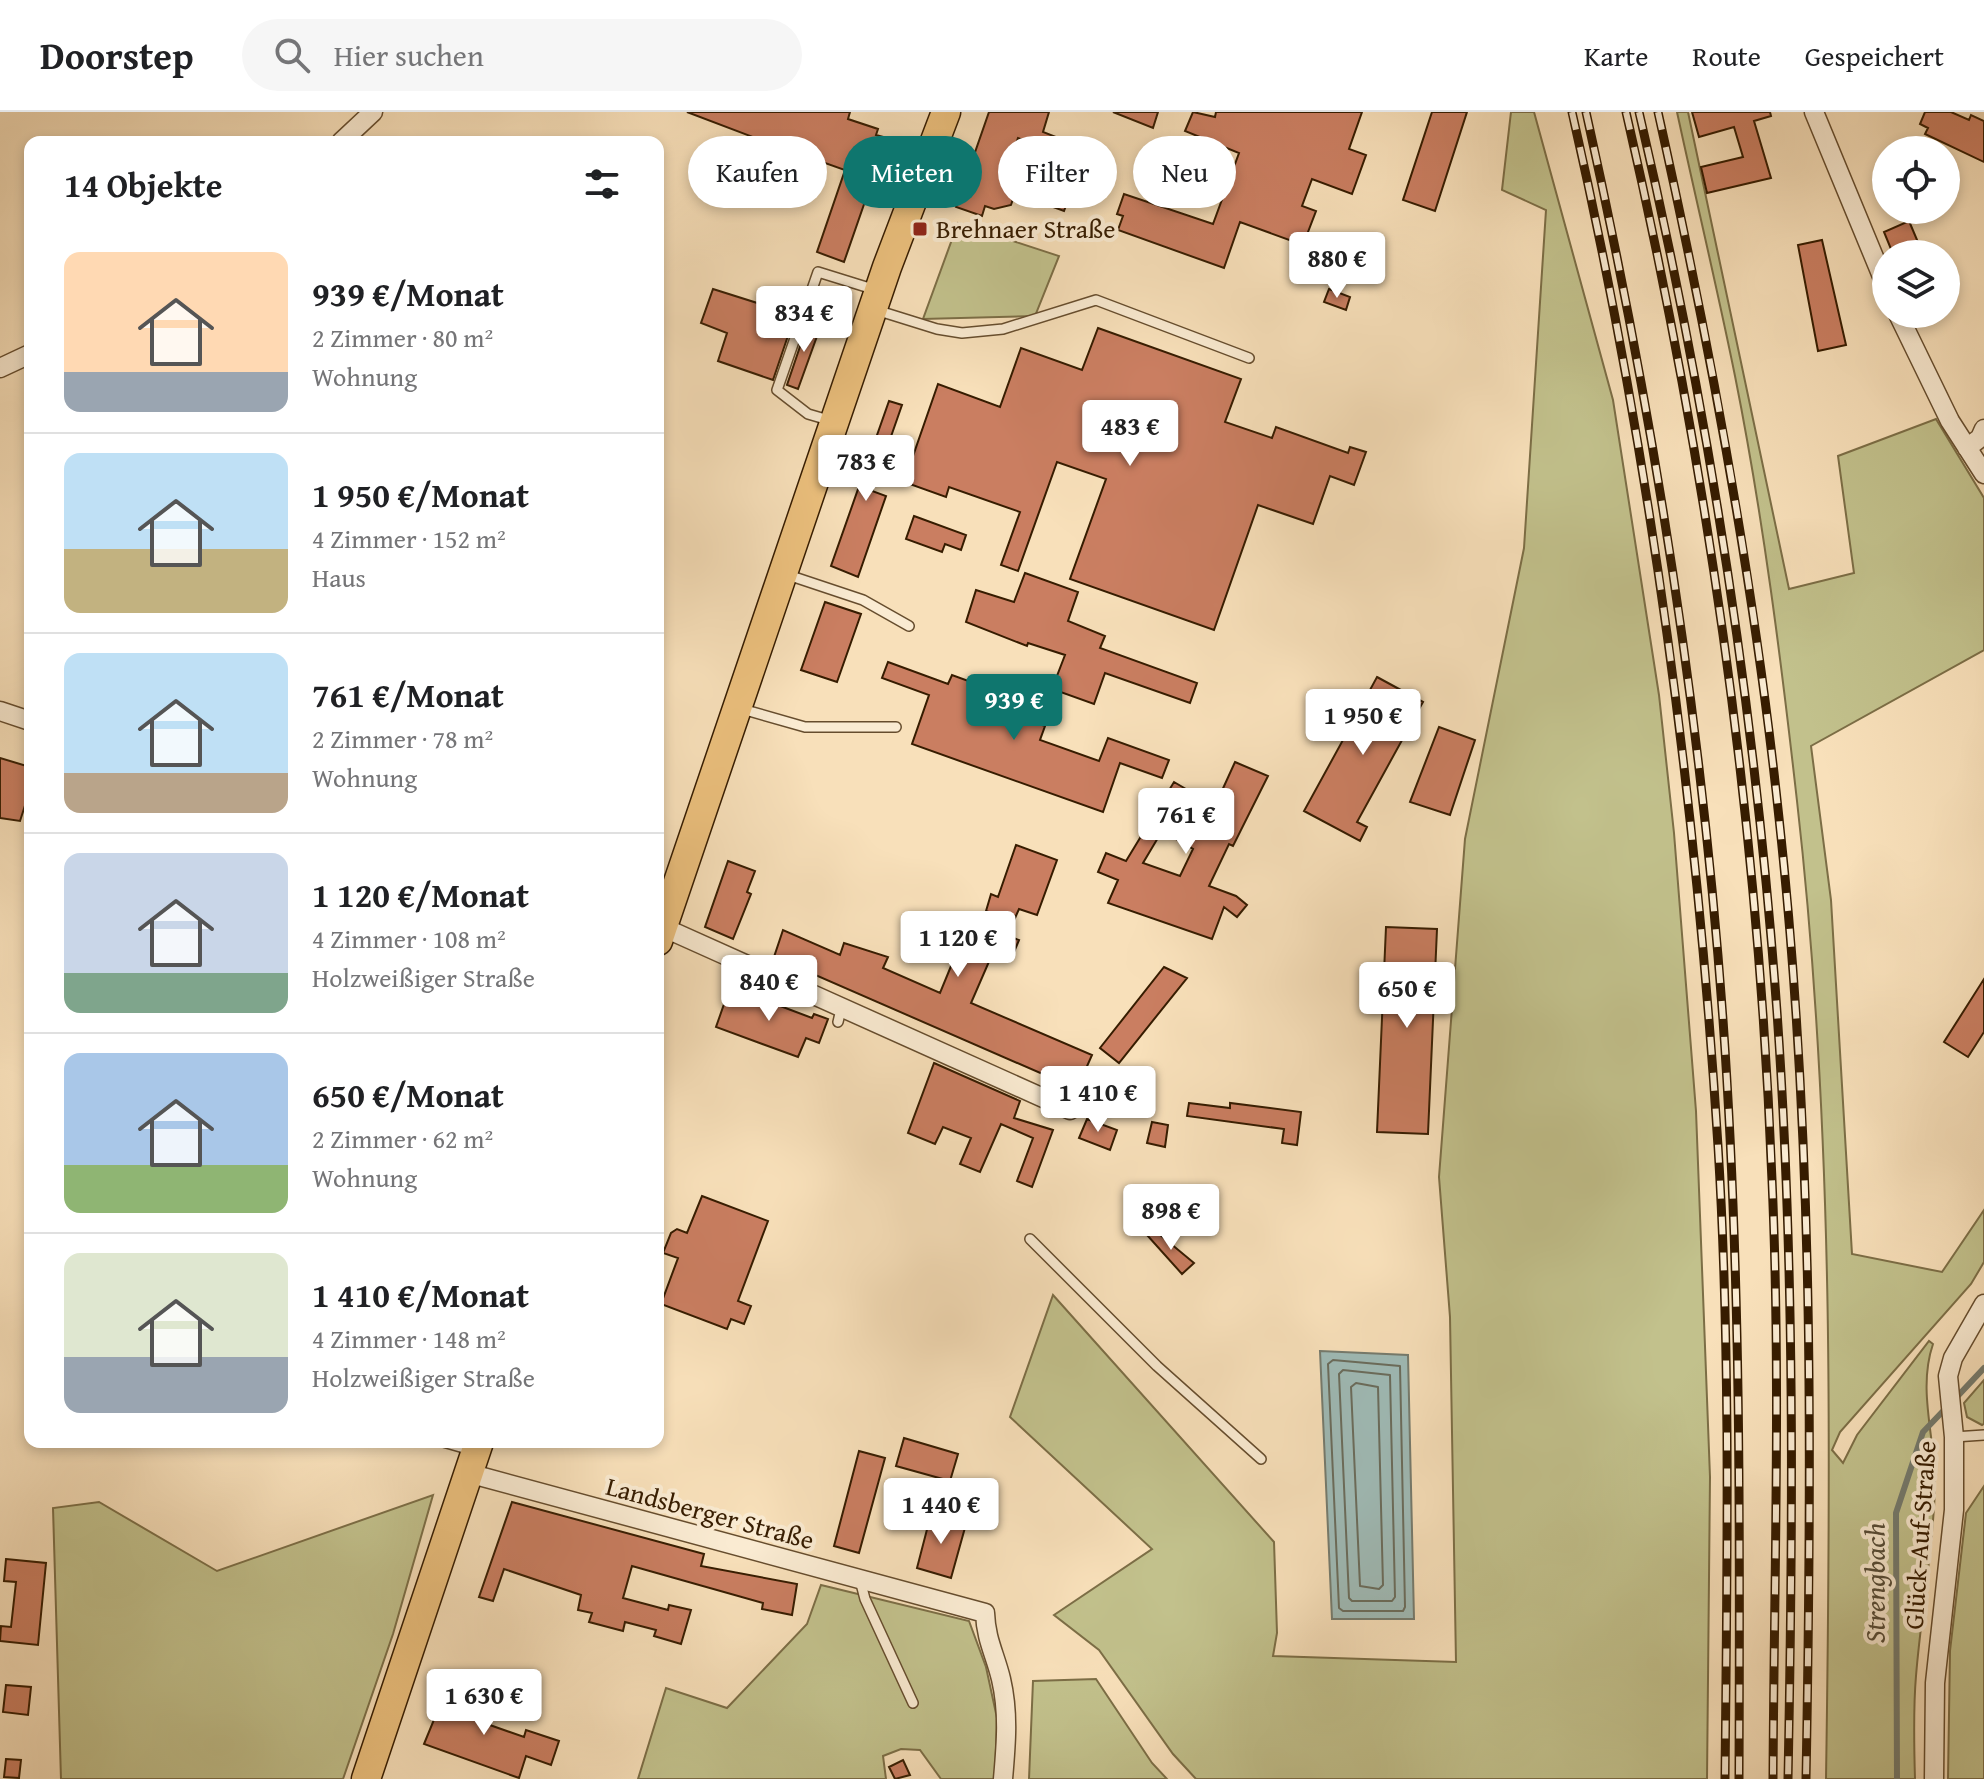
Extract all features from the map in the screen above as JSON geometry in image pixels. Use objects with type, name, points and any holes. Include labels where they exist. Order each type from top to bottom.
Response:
[{"type":"main road","points":[[664,920],[785,574],[876,300],[946,112]]},
{"type":"main road","points":[[366,1779],[474,1456]]},
{"type":"street","points":[[347,136],[373,112]]},
{"type":"street","points":[[1814,112],[1872,252]]},
{"type":"street","points":[[1905,328],[1950,421],[1984,474]]},
{"type":"street","points":[[0,368],[24,357]]},
{"type":"street","points":[[1967,448],[1980,438],[1984,429]]},
{"type":"street","points":[[0,711],[24,719]]},
{"type":"street","points":[[664,933],[840,1013],[1070,1110]]},
{"type":"street","name":"Glück-Auf-Straße","points":[[1934,1779],[1935,1683],[1954,1510],[1953,1429],[1948,1376],[1953,1358],[1984,1304]]},
{"type":"street","name":"Landsberger Straße","points":[[474,1456],[860,1580],[985,1613],[986,1640],[1001,1678],[1008,1724],[1003,1779]]},
{"type":"lane","points":[[835,422],[808,414],[777,390],[818,272],[937,329],[962,333],[1003,329],[1096,300],[1249,358]]},
{"type":"lane","points":[[785,574],[863,600],[909,626]]},
{"type":"lane","points":[[739,708],[805,727],[896,727]]},
{"type":"lane","points":[[1030,1239],[1157,1366],[1261,1459]]},
{"type":"lane","points":[[1953,1429],[1984,1435]]},
{"type":"lane","points":[[860,1580],[865,1599],[913,1703]]},
{"type":"shaded area","points":[[1511,112],[1534,112],[1613,400],[1659,695],[1674,833],[1696,1111],[1710,1477],[1707,1779],[1196,1779],[1173,1754],[1099,1650],[1054,1615],[1152,1549],[1010,1417],[1053,1295],[1274,1542],[1277,1633],[1273,1656],[1456,1662],[1450,1317],[1439,1177],[1465,839],[1524,548],[1546,210],[1502,190]]},
{"type":"shaded area","points":[[1677,112],[1688,112],[1789,589],[1854,573],[1838,456],[1936,419],[1984,498],[1984,650],[1811,746],[1831,900],[1852,1254],[1942,1272],[1984,1210],[1984,1262],[1971,1284],[1840,1432],[1832,1450],[1843,1463],[1857,1435],[1929,1341],[1933,1344],[1927,1397],[1935,1488],[1915,1689],[1915,1779],[1826,1779],[1829,1535],[1827,1290],[1824,1167],[1809,923],[1784,694],[1754,482],[1728,343]]},
{"type":"shaded area","points":[[958,223],[1059,256],[1035,316],[923,319]]},
{"type":"shaded area","points":[[1984,1380],[1982,1425],[1967,1417],[1964,1403]]},
{"type":"shaded area","points":[[1984,1486],[1984,1779],[1948,1779],[1950,1651],[1966,1513]]},
{"type":"shaded area","points":[[433,1495],[393,1634],[343,1779],[61,1779],[53,1508],[99,1502],[217,1571]]},
{"type":"shaded area","points":[[821,1585],[969,1621],[986,1667],[997,1718],[995,1779],[941,1779],[920,1750],[901,1749],[883,1756],[886,1779],[638,1779],[666,1688],[727,1708],[807,1624]]},
{"type":"shaded area","points":[[1096,1679],[1152,1763],[1167,1779],[1029,1779],[1033,1681]]},
{"type":"water","points":[[1320,1351],[1408,1355],[1414,1619],[1332,1619]]},
{"type":"building","points":[[687,112],[850,112],[848,119],[878,129],[876,135],[880,136],[843,136],[843,169],[827,164],[827,136],[750,136]]},
{"type":"building","points":[[989,112],[1049,112],[1043,132],[1053,136],[998,136],[998,208],[994,209],[985,206],[982,216],[959,208],[982,208],[981,136]]},
{"type":"building","points":[[1113,112],[1158,112],[1153,128]]},
{"type":"building","points":[[1193,112],[1215,117],[1216,112],[1362,112],[1349,149],[1366,155],[1352,194],[1312,179],[1302,206],[1316,211],[1303,245],[1240,222],[1224,268],[1118,230],[1123,216],[1117,214],[1124,194],[1133,197],[1133,208],[1166,208],[1213,224],[1219,208],[1236,208],[1236,161],[1239,153],[1236,152],[1236,136],[1197,136],[1185,131]]},
{"type":"building","points":[[1432,112],[1467,112],[1435,211],[1403,200]]},
{"type":"building","points":[[1692,112],[1770,112],[1771,116],[1754,121],[1771,178],[1707,193],[1701,167],[1743,157],[1734,127],[1699,137]]},
{"type":"building","points":[[1925,112],[1951,112],[1969,120],[1971,115],[1984,121],[1984,162],[1960,151],[1960,136],[1929,136],[1925,134],[1928,128],[1920,124]]},
{"type":"building","points":[[843,176],[843,208],[863,208],[844,262],[817,252]]},
{"type":"building","points":[[1910,224],[1917,240],[1887,240],[1884,232]]},
{"type":"building","points":[[1822,240],[1846,345],[1818,351],[1798,245]]},
{"type":"building","points":[[713,289],[795,315],[773,380],[718,361],[727,333],[701,323]]},
{"type":"building","points":[[1329,289],[1350,297],[1346,310],[1324,302]]},
{"type":"building","points":[[809,320],[821,325],[798,389],[787,385]]},
{"type":"building","points":[[1098,328],[1241,379],[1225,422],[1272,438],[1276,427],[1348,453],[1350,447],[1366,452],[1354,485],[1330,476],[1313,524],[1258,505],[1214,630],[1070,579],[1106,479],[1057,462],[1018,571],[1001,565],[1020,512],[949,487],[946,497],[904,482],[938,384],[1000,407],[1021,348],[1082,370]]},
{"type":"building","points":[[889,401],[902,405],[872,491],[886,496],[858,577],[831,566]]},
{"type":"building","points":[[914,516],[966,535],[961,550],[945,544],[942,552],[906,539]]},
{"type":"building","points":[[1025,573],[1078,592],[1068,621],[1105,636],[1100,648],[1197,683],[1190,703],[1105,673],[1094,704],[1052,689],[1065,655],[1028,643],[1027,646],[966,622],[976,590],[1014,602]]},
{"type":"building","points":[[825,602],[861,614],[837,682],[801,670]]},
{"type":"building","points":[[888,662],[948,684],[952,675],[985,687],[982,695],[1034,713],[1031,721],[1045,726],[1040,740],[1099,761],[1108,738],[1169,760],[1162,778],[1120,763],[1103,812],[912,744],[929,695],[882,678]]},
{"type":"building","points":[[1377,677],[1423,702],[1357,822],[1367,827],[1360,841],[1304,811],[1343,740],[1334,735],[1341,720],[1351,725]]},
{"type":"building","points":[[1439,727],[1475,740],[1450,815],[1410,802]]},
{"type":"building","points":[[0,758],[24,765],[24,809],[20,821],[0,818]]},
{"type":"building","points":[[1235,762],[1268,776],[1209,886],[1236,896],[1247,905],[1237,917],[1224,907],[1212,939],[1108,903],[1118,880],[1098,872],[1106,853],[1126,861],[1174,782],[1215,806]],"holes":[[[1162,831],[1193,849],[1180,876],[1143,863]]]},
{"type":"building","points":[[1016,845],[1057,860],[1037,915],[1019,909],[1007,936],[1019,940],[1012,957],[994,950],[971,1003],[1092,1055],[1077,1089],[774,957],[783,930],[840,955],[844,943],[888,957],[883,968],[940,993],[956,954],[970,961],[989,912],[986,911],[991,894],[998,897]]},
{"type":"building","points":[[728,861],[755,871],[747,892],[751,894],[733,939],[705,927]]},
{"type":"building","points":[[1386,927],[1437,929],[1428,1134],[1377,1132]]},
{"type":"building","points":[[1164,967],[1187,978],[1119,1063],[1100,1048]]},
{"type":"building","points":[[1984,979],[1984,1032],[1968,1057],[1944,1042]]},
{"type":"building","points":[[730,987],[812,1018],[814,1014],[828,1019],[819,1043],[806,1038],[798,1057],[716,1027]]},
{"type":"building","points":[[934,1063],[1020,1101],[1014,1118],[1053,1130],[1032,1187],[1017,1181],[1033,1138],[1001,1124],[980,1172],[960,1164],[971,1138],[943,1127],[935,1144],[908,1133]]},
{"type":"building","points":[[1189,1103],[1230,1108],[1230,1103],[1301,1112],[1297,1145],[1282,1143],[1284,1129],[1187,1116]]},
{"type":"building","points":[[1087,1119],[1117,1130],[1110,1150],[1079,1138]]},
{"type":"building","points":[[1152,1122],[1168,1125],[1165,1147],[1147,1143]]},
{"type":"building","points":[[702,1196],[768,1221],[738,1301],[751,1306],[744,1324],[731,1319],[727,1329],[664,1305],[664,1296],[678,1258],[664,1253],[664,1250],[671,1233],[677,1229],[687,1233]]},
{"type":"building","points":[[1153,1229],[1194,1263],[1182,1274],[1147,1235]]},
{"type":"building","points":[[904,1438],[958,1454],[950,1481],[896,1466]]},
{"type":"building","points":[[859,1451],[885,1458],[859,1553],[834,1546]]},
{"type":"building","points":[[512,1502],[704,1554],[701,1566],[797,1584],[792,1615],[762,1609],[763,1603],[632,1566],[623,1598],[668,1610],[669,1605],[691,1610],[681,1644],[654,1636],[656,1630],[625,1622],[623,1631],[589,1622],[592,1613],[578,1610],[581,1595],[504,1569],[493,1601],[479,1597]]},
{"type":"building","points":[[931,1514],[966,1524],[951,1578],[917,1568]]},
{"type":"building","points":[[6,1559],[46,1563],[38,1645],[0,1641],[1,1626],[11,1627],[16,1582],[4,1581]]},
{"type":"building","points":[[449,1683],[477,1695],[470,1718],[524,1737],[526,1730],[559,1741],[551,1765],[526,1756],[519,1778],[424,1744]]},
{"type":"building","points":[[6,1685],[31,1687],[28,1715],[3,1712]]},
{"type":"building","points":[[6,1759],[21,1760],[19,1778],[4,1777]]},
{"type":"building","points":[[903,1760],[910,1775],[895,1779],[889,1767]]},
{"type":"waterway","name":"Strengbach","points":[[1954,1400],[1984,1368]]},
{"type":"waterway","name":"Strengbach","points":[[1897,1779],[1896,1513],[1923,1432],[1946,1408]]},
{"type":"railway","points":[[1572,112],[1625,368],[1647,497],[1683,755],[1709,1015],[1725,1304],[1725,1779]]},
{"type":"railway","points":[[1586,112],[1653,450],[1688,677],[1714,905],[1729,1115],[1736,1305],[1739,1779]]},
{"type":"railway","points":[[1626,112],[1681,376],[1704,509],[1741,776],[1755,911],[1775,1255],[1777,1405],[1773,1779]]},
{"type":"railway","points":[[1639,112],[1687,335],[1726,559],[1768,898],[1783,1108],[1790,1299],[1788,1779]]},
{"type":"railway","points":[[1658,112],[1729,463],[1769,729],[1790,938],[1799,1058],[1808,1298],[1806,1779]]},
{"type":"place","name":"Brehnaer Straße","points":[[920,229]]}]
